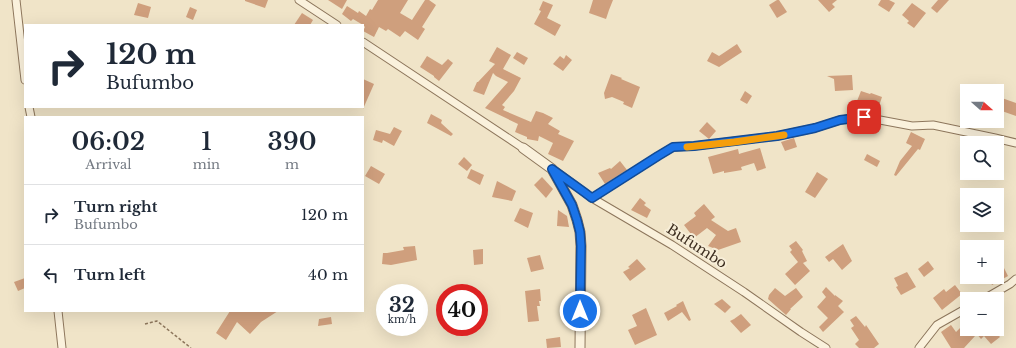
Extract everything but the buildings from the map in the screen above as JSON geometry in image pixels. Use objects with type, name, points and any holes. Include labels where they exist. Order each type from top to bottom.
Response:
[{"type":"street","points":[[16,0],[24,71]]},
{"type":"street","points":[[299,0],[335,24]]},
{"type":"street","points":[[364,43],[523,148],[552,169],[572,205],[580,232],[580,348]]},
{"type":"street","points":[[592,198],[673,147],[714,144],[777,136],[815,128],[840,120],[864,117],[912,126],[932,125],[1016,143]]},
{"type":"street","name":"Bufumbo","points":[[552,169],[592,198],[672,245],[826,348]]},
{"type":"street","points":[[996,292],[1016,279]]},
{"type":"street","points":[[58,312],[62,348]]},
{"type":"street","points":[[920,348],[937,326],[960,312]]},
{"type":"path","points":[[146,324],[157,321],[191,348]]},
{"type":"slow traffic","points":[[687,147],[784,135]]},
{"type":"route","points":[[580,311],[580,232],[572,205],[552,169],[592,198],[673,147],[734,142],[777,136],[815,128],[840,120],[864,117]]}]
